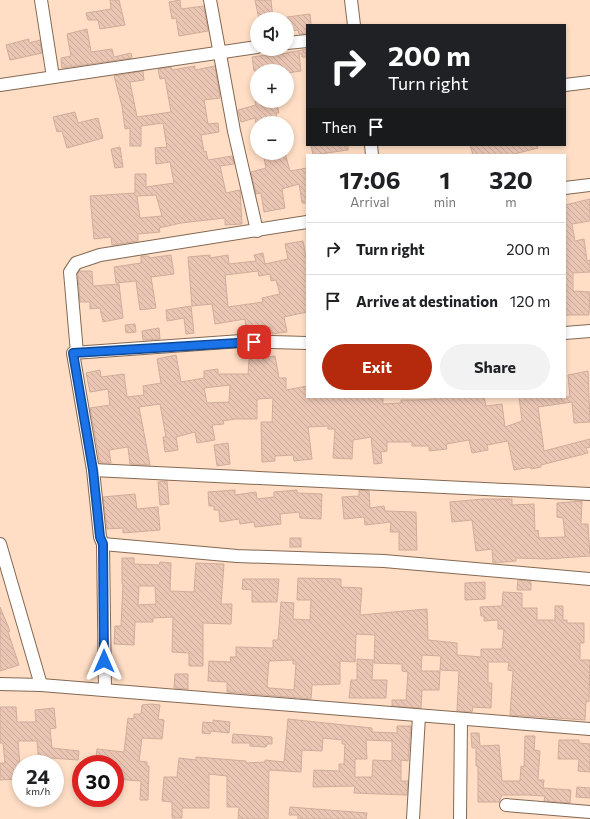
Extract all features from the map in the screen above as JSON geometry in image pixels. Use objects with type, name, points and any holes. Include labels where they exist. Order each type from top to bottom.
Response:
[{"type":"street","points":[[41,0],[53,77]]},
{"type":"street","points":[[210,0],[219,52],[257,231]]},
{"type":"street","points":[[351,0],[354,24]]},
{"type":"street","points":[[294,42],[306,41]]},
{"type":"street","points":[[0,85],[250,48]]},
{"type":"street","points":[[566,85],[590,82]]},
{"type":"street","points":[[566,188],[590,184]]},
{"type":"street","points":[[78,353],[70,272],[76,263],[100,255],[306,222]]},
{"type":"street","points":[[566,333],[590,331]]},
{"type":"street","points":[[105,690],[103,544],[100,537],[93,470],[73,353],[241,341],[306,343]]},
{"type":"street","points":[[93,470],[590,494]]},
{"type":"street","points":[[0,544],[41,685]]},
{"type":"street","points":[[103,544],[237,556],[384,561],[590,579]]},
{"type":"street","points":[[0,684],[41,685],[590,729]]},
{"type":"street","points":[[413,819],[419,716]]},
{"type":"street","points":[[460,819],[461,719]]},
{"type":"street","points":[[506,805],[590,812]]},
{"type":"building","points":[[110,0],[119,0],[125,25],[100,29],[98,20],[88,20],[86,13],[111,9]]},
{"type":"building","points":[[180,0],[181,9],[204,6],[208,31],[179,36],[176,18],[172,19],[169,2]]},
{"type":"building","points":[[255,0],[271,0],[272,12],[258,12]]},
{"type":"building","points":[[310,14],[311,24],[306,24],[306,34],[299,34],[298,30],[294,30],[294,16]]},
{"type":"building","points":[[87,29],[91,52],[112,49],[114,57],[131,53],[132,58],[62,68],[61,58],[71,56],[67,34]]},
{"type":"building","points":[[29,39],[29,43],[40,40],[42,53],[10,60],[6,45]]},
{"type":"building","points":[[306,49],[306,57],[302,57],[302,54],[299,54],[301,71],[294,72],[294,64],[253,64],[252,57],[294,56],[294,52]]},
{"type":"building","points":[[195,66],[195,70],[215,66],[220,98],[204,100],[208,124],[218,123],[219,132],[201,135],[204,152],[206,151],[208,160],[232,156],[234,164],[220,166],[226,193],[240,190],[242,224],[225,225],[225,218],[181,223],[159,228],[160,232],[138,234],[138,241],[112,245],[111,237],[94,239],[90,196],[135,193],[135,174],[146,174],[146,187],[174,183],[170,162],[156,164],[155,148],[167,147],[163,123],[141,126],[141,146],[130,146],[130,128],[125,129],[122,106],[114,76],[143,71],[144,80],[130,82],[137,117],[171,112],[165,78],[160,79],[158,69],[171,67],[172,70]],"holes":[[[156,195],[162,216],[140,218],[137,196]]]},
{"type":"building","points":[[250,107],[250,108],[278,108],[279,113],[276,113],[277,116],[250,116],[250,119],[241,122],[238,110]]},
{"type":"building","points":[[75,112],[78,123],[98,118],[103,138],[67,148],[62,131],[57,132],[53,117]]},
{"type":"building","points":[[311,146],[348,146],[348,150],[313,154]]},
{"type":"building","points":[[470,146],[537,146],[538,148],[514,154],[473,154]]},
{"type":"building","points":[[120,147],[123,167],[115,168],[111,149]]},
{"type":"building","points":[[264,160],[287,160],[290,171],[306,168],[306,203],[302,203],[299,184],[282,189],[285,208],[264,212],[261,193],[256,194],[251,172],[266,168]]},
{"type":"building","points":[[590,199],[590,221],[572,224],[575,241],[584,239],[587,261],[590,260],[590,272],[573,273],[573,291],[590,292],[589,315],[566,315],[566,205]]},
{"type":"building","points":[[303,241],[306,257],[306,312],[284,317],[287,332],[272,334],[270,327],[246,330],[245,319],[215,324],[212,304],[192,306],[188,257],[210,255],[210,258],[228,255],[229,264],[256,261],[254,255],[263,253],[265,264],[288,259],[285,244]],"holes":[[[258,271],[259,276],[270,274],[271,281],[276,280],[280,294],[262,298],[263,302],[228,307],[225,275]]]},
{"type":"building","points":[[171,255],[174,274],[151,277],[156,308],[140,310],[136,281],[116,283],[114,267],[141,263],[141,256],[149,256],[149,258]]},
{"type":"building","points":[[79,271],[92,271],[93,286],[119,284],[123,318],[103,322],[100,308],[90,309],[90,302],[80,302]]},
{"type":"building","points":[[191,306],[194,333],[186,334],[184,318],[167,321],[166,310]]},
{"type":"building","points":[[135,324],[136,332],[126,333],[125,325]]},
{"type":"building","points":[[159,328],[160,339],[143,340],[142,331]]},
{"type":"building","points":[[252,350],[260,350],[260,358],[275,356],[279,378],[286,378],[286,390],[306,386],[306,398],[383,398],[383,404],[401,403],[401,400],[484,398],[486,406],[502,404],[505,427],[522,421],[519,398],[570,397],[568,375],[588,371],[590,422],[574,423],[572,402],[538,407],[544,451],[590,439],[590,447],[586,448],[588,453],[541,465],[541,467],[514,470],[508,441],[487,445],[488,450],[472,453],[469,440],[446,444],[447,449],[429,451],[429,446],[412,446],[412,442],[387,442],[387,451],[381,452],[382,463],[374,464],[371,437],[353,440],[352,459],[333,458],[335,429],[328,429],[328,426],[308,427],[312,459],[294,461],[293,455],[275,456],[275,461],[262,462],[261,422],[272,422],[273,398],[257,399],[257,419],[235,419],[223,421],[224,424],[212,425],[215,440],[197,443],[195,432],[176,437],[178,450],[165,452],[163,437],[166,437],[160,404],[139,407],[150,465],[130,464],[128,447],[109,450],[111,463],[100,463],[90,408],[110,405],[108,389],[90,392],[86,373],[100,370],[101,377],[124,374],[127,397],[144,395],[143,386],[161,383],[157,359],[176,355],[181,382],[204,378],[204,371],[218,369],[218,374],[248,374],[249,359],[252,359]],"holes":[[[230,385],[229,402],[207,403],[204,388]]]},
{"type":"building","points":[[228,443],[230,464],[217,466],[214,445]]},
{"type":"building","points":[[167,481],[169,504],[160,505],[158,482]]},
{"type":"building","points":[[235,490],[235,495],[256,492],[257,499],[274,497],[274,492],[297,490],[297,493],[322,494],[321,519],[300,518],[299,512],[280,514],[281,524],[255,527],[254,522],[240,524],[239,519],[220,522],[219,510],[214,510],[214,506],[209,506],[208,492]]},
{"type":"building","points":[[359,490],[369,491],[370,508],[384,506],[385,511],[416,512],[417,550],[399,550],[399,532],[390,532],[391,522],[365,525],[364,517],[344,519],[342,497],[359,496]]},
{"type":"building","points":[[135,494],[137,509],[158,507],[160,530],[123,533],[123,528],[107,529],[103,497]]},
{"type":"building","points":[[483,499],[512,499],[512,505],[534,504],[535,531],[538,530],[539,538],[565,537],[563,518],[557,517],[557,503],[582,501],[581,524],[588,524],[590,556],[547,559],[516,558],[516,561],[493,563],[492,549],[476,551],[472,520],[452,522],[450,502]]},
{"type":"building","points":[[290,538],[301,538],[301,547],[290,547]]},
{"type":"building","points":[[122,558],[134,558],[134,564],[159,565],[160,562],[171,563],[170,591],[194,592],[196,563],[224,564],[221,604],[232,604],[231,624],[203,623],[203,666],[189,666],[189,653],[172,652],[173,617],[153,618],[153,622],[135,622],[134,645],[114,644],[115,626],[121,626]],"holes":[[[139,586],[155,586],[156,604],[138,605]]]},
{"type":"building","points":[[298,578],[341,579],[341,587],[362,588],[360,615],[427,609],[428,640],[457,643],[457,655],[481,657],[481,649],[502,649],[504,629],[498,629],[498,620],[484,621],[484,616],[481,616],[480,607],[502,606],[503,592],[522,593],[522,608],[537,608],[537,620],[555,620],[555,606],[563,606],[563,620],[567,620],[567,623],[584,623],[584,643],[580,643],[580,660],[590,660],[589,702],[586,701],[585,720],[510,715],[513,671],[508,670],[509,662],[488,662],[488,683],[492,683],[491,708],[473,707],[472,712],[457,711],[459,671],[440,670],[441,656],[422,655],[421,671],[440,671],[439,690],[422,690],[421,708],[392,706],[392,700],[406,700],[408,672],[402,671],[402,664],[374,663],[375,635],[356,634],[355,662],[340,661],[340,684],[312,685],[311,699],[227,692],[227,682],[208,681],[209,661],[231,662],[230,657],[236,657],[236,647],[273,648],[273,640],[278,640],[281,602],[294,603],[293,619],[310,620],[311,600],[297,600]],"holes":[[[293,660],[293,664],[296,664],[294,690],[269,688],[267,686],[269,661]]]},
{"type":"building","points":[[243,579],[279,579],[277,602],[252,602],[252,590],[242,589]]},
{"type":"building","points":[[518,580],[531,581],[531,590],[517,590]]},
{"type":"building","points":[[485,582],[485,599],[465,600],[465,583]]},
{"type":"building","points":[[0,607],[10,631],[8,632],[19,665],[0,671]]},
{"type":"building","points":[[357,659],[373,660],[372,680],[387,680],[386,698],[349,698],[351,680],[357,680]]},
{"type":"building","points":[[175,674],[188,674],[188,689],[174,688]]},
{"type":"building","points":[[142,705],[160,705],[158,719],[164,720],[162,739],[142,738],[139,761],[147,762],[147,766],[149,766],[148,800],[140,800],[141,781],[124,780],[124,755],[96,755],[97,749],[124,752],[128,718],[134,719],[134,714],[141,714]]},
{"type":"building","points":[[0,707],[16,707],[17,722],[36,722],[35,710],[54,708],[56,728],[50,729],[52,748],[79,751],[79,755],[72,755],[72,760],[64,759],[64,755],[38,755],[37,741],[18,741],[19,755],[12,755],[12,779],[0,780],[0,763],[5,763],[3,743],[0,743]]},
{"type":"building","points":[[288,719],[372,728],[372,732],[397,733],[397,726],[411,726],[408,761],[401,760],[401,781],[408,781],[407,795],[354,793],[355,786],[313,787],[314,770],[339,771],[339,764],[344,764],[345,744],[342,744],[342,740],[323,738],[322,751],[302,750],[301,772],[269,770],[268,819],[238,819],[239,807],[227,807],[227,776],[209,774],[209,808],[182,808],[182,818],[172,818],[172,802],[162,801],[164,777],[177,777],[179,758],[196,760],[196,757],[246,761],[246,763],[265,762],[265,760],[284,762]],"holes":[[[366,740],[392,741],[392,761],[373,760],[372,777],[355,777],[355,759],[367,759]]]},
{"type":"building","points":[[213,720],[230,722],[229,733],[211,731],[210,734],[202,733],[203,722],[213,723]]},
{"type":"building","points":[[471,733],[479,733],[480,746],[499,745],[502,781],[520,781],[521,766],[524,767],[525,736],[535,736],[534,750],[540,751],[538,780],[544,780],[543,788],[571,790],[570,803],[544,801],[545,796],[528,795],[502,795],[499,802],[478,802],[478,766],[476,766],[476,748],[472,748]]},
{"type":"building","points":[[233,734],[272,737],[272,744],[267,744],[266,747],[250,746],[250,743],[232,743]]},
{"type":"building","points":[[559,740],[579,740],[579,743],[590,744],[590,772],[578,771],[579,759],[558,759]]},
{"type":"building","points":[[577,787],[590,788],[590,798],[576,797]]},
{"type":"building","points":[[290,807],[367,813],[366,819],[298,819],[298,815],[289,815]]},
{"type":"route","points":[[104,661],[103,544],[100,537],[93,470],[73,353],[241,341],[254,342]]}]
